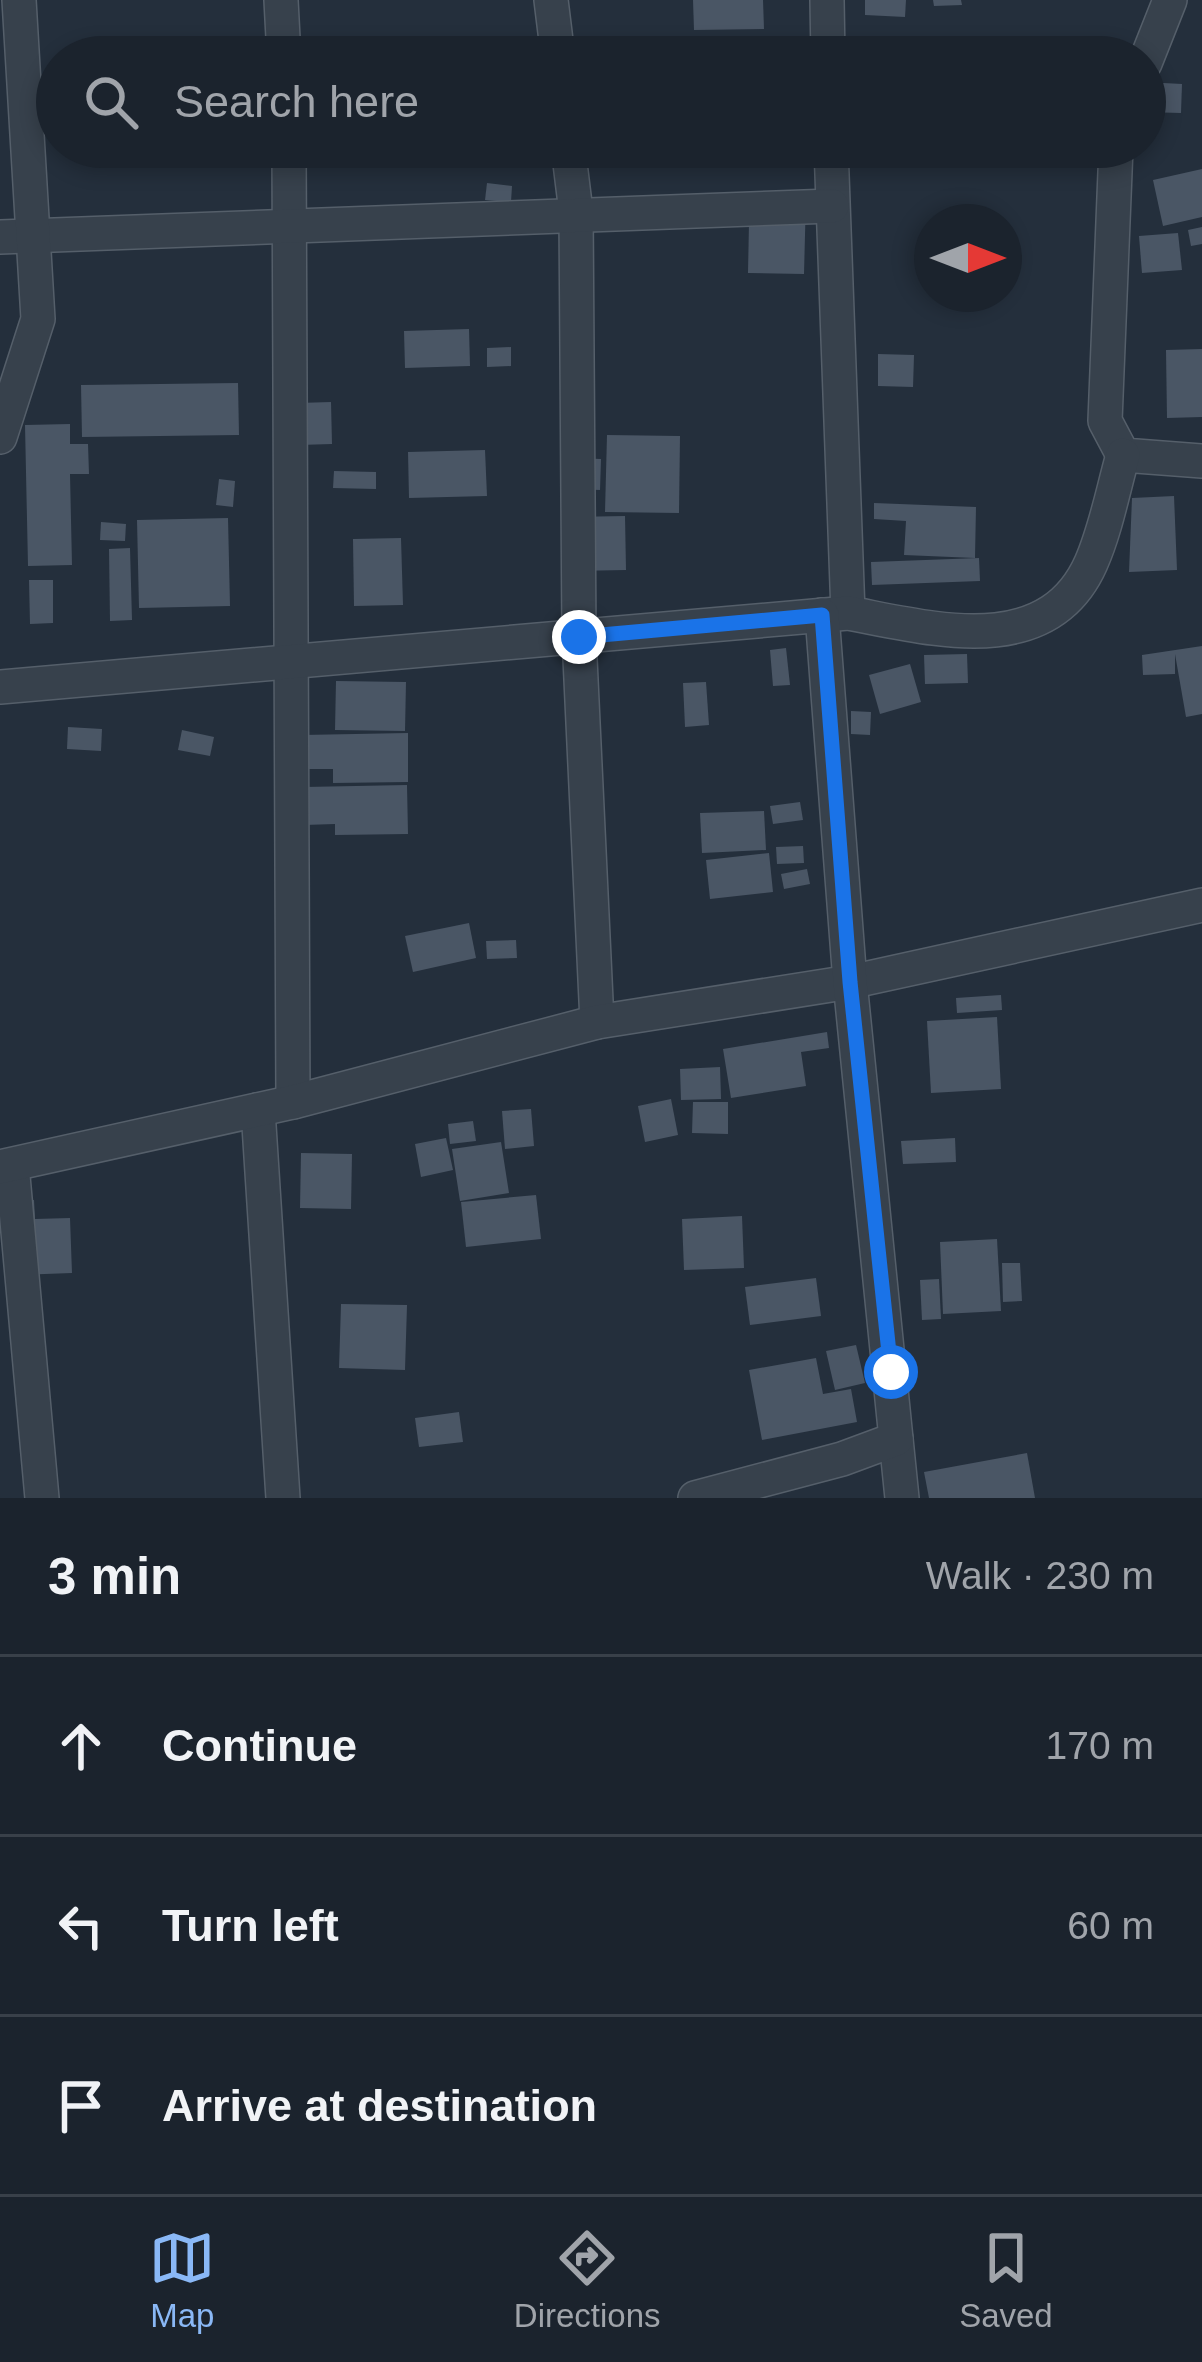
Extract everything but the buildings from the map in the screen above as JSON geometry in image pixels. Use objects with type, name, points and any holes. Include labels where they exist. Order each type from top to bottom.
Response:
[{"type":"street","points":[[0,436],[38,320],[19,0]]},
{"type":"street","points":[[281,0],[283,36]]},
{"type":"street","points":[[551,0],[555,36]]},
{"type":"street","points":[[827,0],[828,36]]},
{"type":"street","points":[[1155,36],[1170,0]]},
{"type":"street","points":[[290,168],[293,1102]]},
{"type":"street","points":[[571,168],[576,212],[579,637],[597,1022]]},
{"type":"street","points":[[831,168],[835,614],[850,982],[902,1498]]},
{"type":"street","points":[[0,687],[835,614],[934,628],[1014,631],[1060,605],[1090,566],[1123,454],[1106,421],[1115,168]]},
{"type":"street","points":[[0,237],[832,206]]},
{"type":"street","points":[[1123,454],[1202,461]]},
{"type":"street","points":[[42,1498],[6,1166],[293,1102],[597,1022],[850,982],[1202,905]]},
{"type":"street","points":[[258,1110],[283,1498]]},
{"type":"street","points":[[694,1498],[842,1459],[896,1439]]},
{"type":"route","points":[[579,637],[822,615],[850,982],[891,1372]]}]
